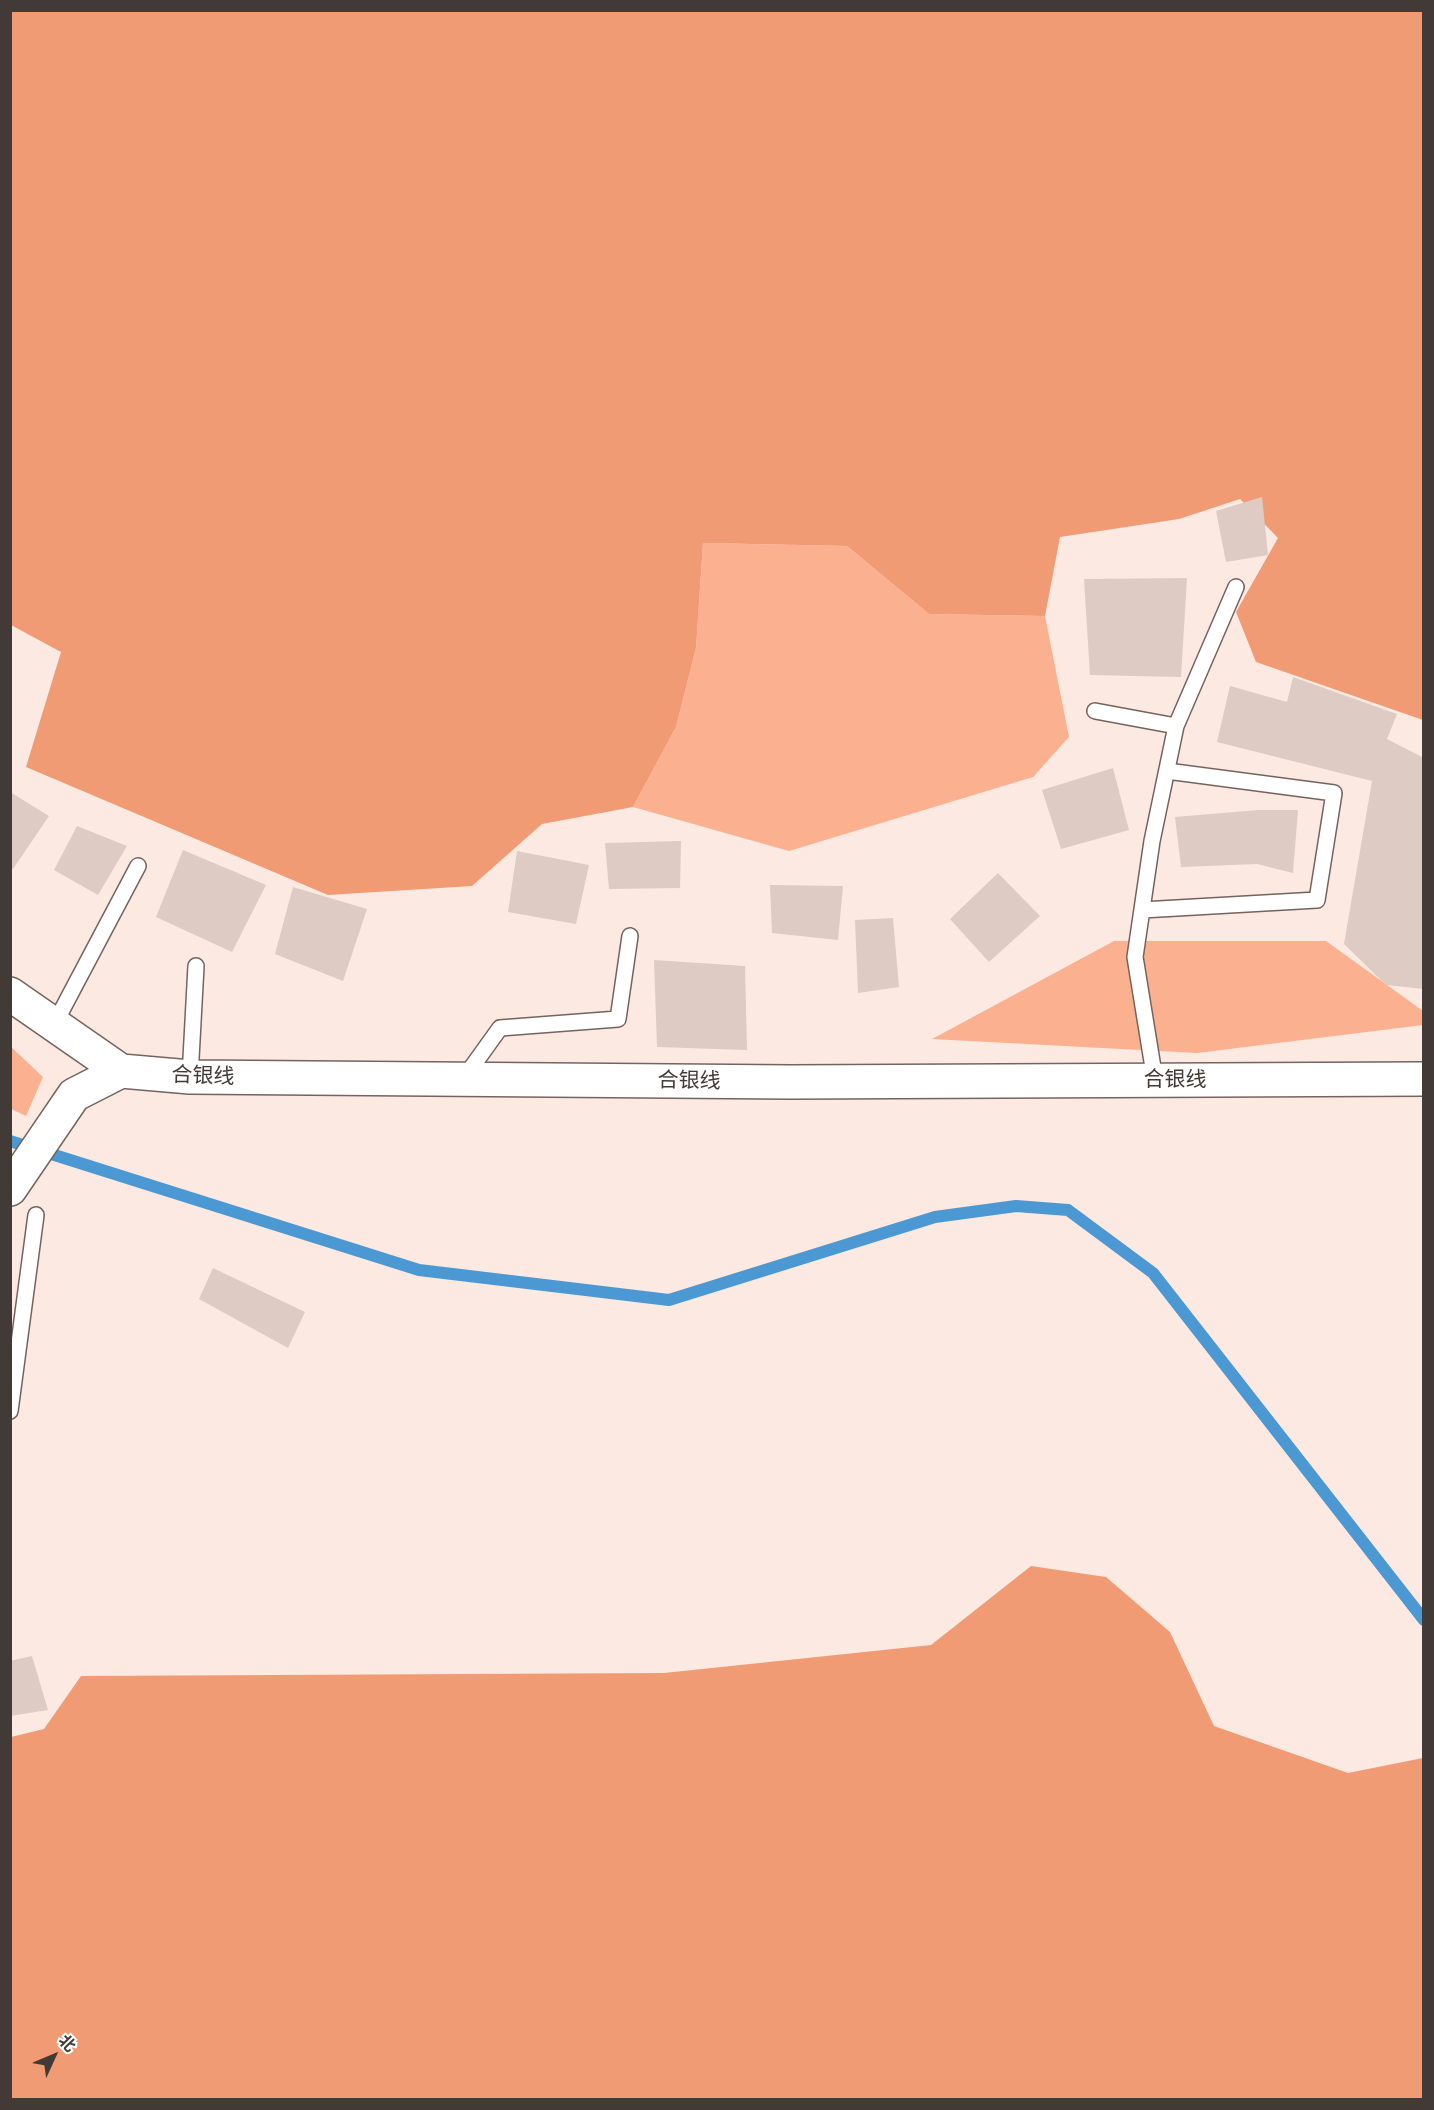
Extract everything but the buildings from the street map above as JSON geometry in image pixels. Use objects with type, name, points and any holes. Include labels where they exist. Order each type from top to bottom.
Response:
[{"type":"street","points":[[10,994],[121,1071],[74,1095],[10,1188]]},
{"type":"street","name":"合银线","points":[[121,1071],[190,1077],[791,1082],[1424,1079]]},
{"type":"lane","points":[[1155,1080],[1135,957],[1152,841],[1176,726],[1236,586]]},
{"type":"lane","points":[[1095,711],[1176,726]]},
{"type":"lane","points":[[1142,910],[1317,900],[1334,793],[1167,771]]},
{"type":"lane","points":[[54,1025],[138,867]]},
{"type":"lane","points":[[463,1079],[500,1028],[618,1020],[630,936]]},
{"type":"lane","points":[[190,1077],[196,966]]},
{"type":"lane","points":[[10,1411],[36,1215]]},
{"type":"shaded area","points":[[10,11],[1423,11],[1423,720],[1256,662],[1236,612],[1278,538],[1240,499],[1179,519],[1060,537],[1045,616],[929,614],[847,546],[703,543],[696,648],[676,727],[633,807],[542,824],[472,886],[328,895],[26,767],[61,652],[11,625]]},
{"type":"shaded area","points":[[703,543],[847,546],[929,614],[1045,616],[1069,737],[1033,777],[789,851],[633,807],[676,727],[696,648]]},
{"type":"shaded area","points":[[1114,941],[1326,941],[1423,1011],[1423,1025],[1197,1053],[932,1039]]},
{"type":"shaded area","points":[[10,1046],[43,1077],[26,1116],[11,1109]]},
{"type":"shaded area","points":[[1031,1566],[1106,1577],[1170,1632],[1214,1726],[1348,1773],[1423,1758],[1423,2099],[11,2099],[11,1737],[44,1729],[81,1676],[664,1673],[931,1645]]},
{"type":"waterway","points":[[10,1141],[419,1270],[669,1300],[935,1217],[1016,1206],[1068,1210],[1153,1273],[1424,1620]]}]
